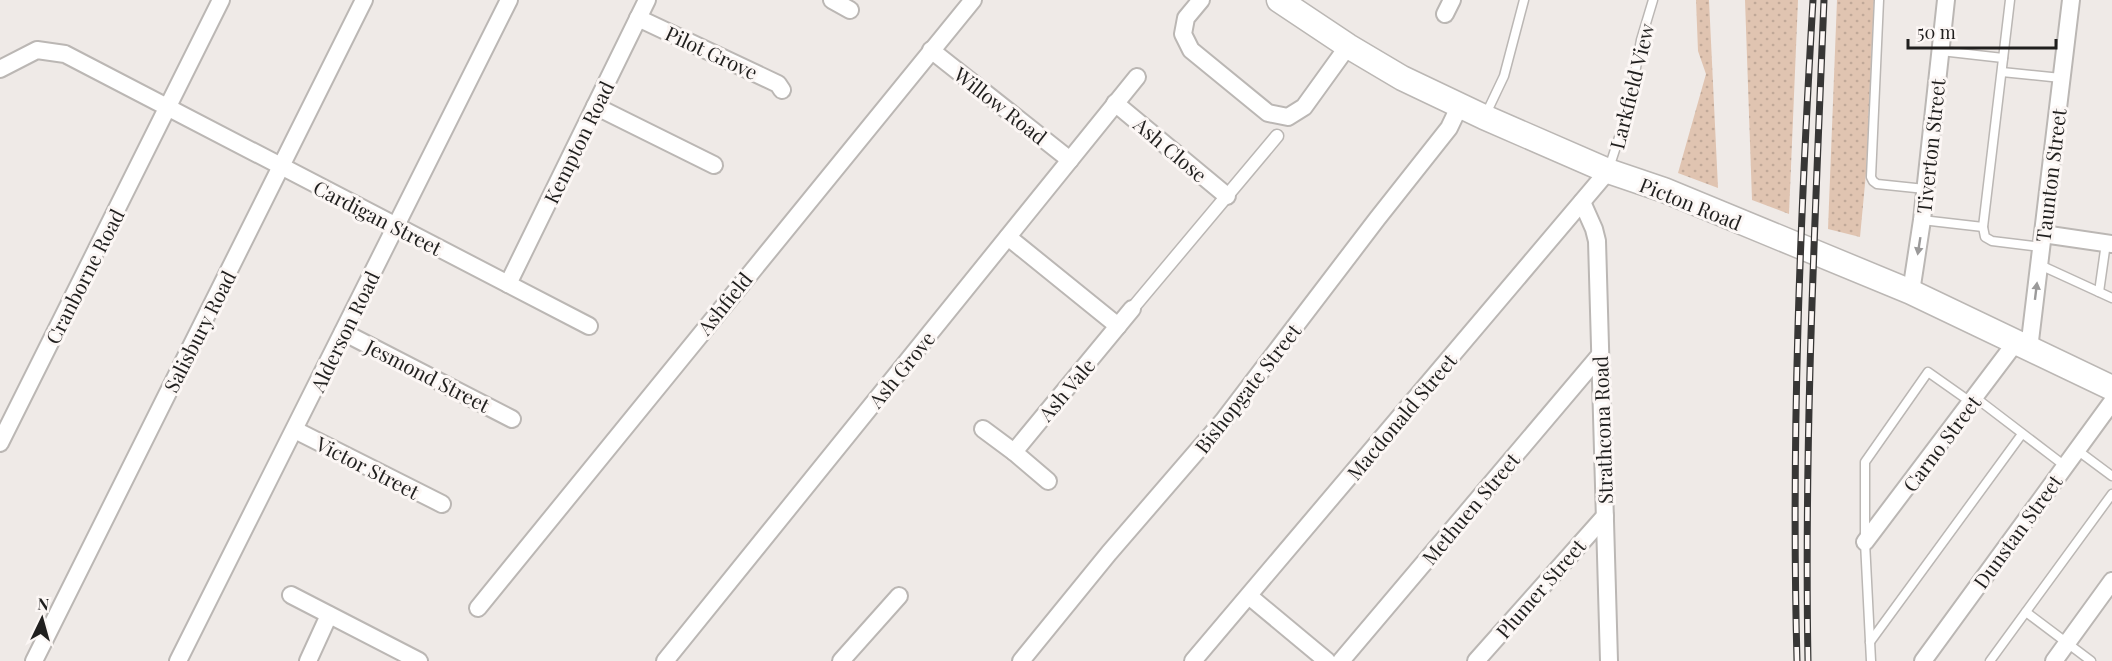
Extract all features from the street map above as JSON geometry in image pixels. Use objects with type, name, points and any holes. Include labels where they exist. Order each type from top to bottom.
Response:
[{"type":"main road","name":"Picton Road","points":[[1279,0],[1348,46],[1402,78],[1484,117],[1608,171],[1664,190],[1911,292],[2112,388]]},
{"type":"street","name":"Cranborne Road","points":[[0,443],[221,0]]},
{"type":"street","name":"Salisbury Road","points":[[34,661],[364,0]]},
{"type":"street","name":"Alderson Road","points":[[178,661],[509,0]]},
{"type":"street","name":"Kempton Road","points":[[508,284],[647,0]]},
{"type":"street","points":[[832,0],[850,10]]},
{"type":"street","name":"Ashfield","points":[[478,608],[973,0]]},
{"type":"street","points":[[1201,0],[1186,18],[1184,34],[1191,50],[1268,113],[1288,117],[1304,107],[1348,46]]},
{"type":"street","name":"Tiverton Street","points":[[1911,292],[1922,220],[1946,0]]},
{"type":"street","name":"Taunton Street","points":[[2023,346],[2040,265],[2071,0]]},
{"type":"street","name":"Pilot Grove","points":[[638,18],[778,84],[782,90]]},
{"type":"street","name":"Cardigan Street","points":[[0,69],[37,50],[65,54],[589,326]]},
{"type":"street","name":"Willow Road","points":[[932,50],[1070,160]]},
{"type":"street","name":"Ash Grove","points":[[665,661],[1137,77]]},
{"type":"street","name":"Ash Close","points":[[1115,103],[1227,196]]},
{"type":"street","name":"Bishopgate Street","points":[[1021,661],[1109,553],[1223,421],[1449,128],[1460,105]]},
{"type":"street","points":[[595,106],[714,165]]},
{"type":"street","points":[[1132,309],[1277,136]]},
{"type":"street","name":"Macdonald Street","points":[[1193,661],[1608,171]]},
{"type":"street","name":"Strathcona Road","points":[[1582,202],[1597,241],[1609,661]]},
{"type":"street","points":[[1008,237],[1118,326]]},
{"type":"street","points":[[2042,241],[2109,243]]},
{"type":"street","name":"Ash Vale","points":[[1014,452],[1132,309]]},
{"type":"street","name":"Jesmond Street","points":[[343,332],[512,419]]},
{"type":"street","name":"Carno Street","points":[[1865,542],[1974,400],[2023,346]]},
{"type":"street","name":"Methuen Street","points":[[1341,661],[1600,355]]},
{"type":"street","name":"Dunstan Street","points":[[1923,661],[2112,402]]},
{"type":"street","points":[[983,429],[1048,481]]},
{"type":"street","name":"Victor Street","points":[[295,430],[442,504]]},
{"type":"street","name":"Plumer Street","points":[[1476,661],[1605,516]]},
{"type":"street","points":[[2054,661],[2112,581]]},
{"type":"street","points":[[291,595],[419,661]]},
{"type":"street","points":[[842,661],[899,596]]},
{"type":"street","points":[[1249,596],[1328,661]]},
{"type":"street","points":[[308,661],[329,615]]},
{"type":"lane","points":[[1484,117],[1504,76],[1524,0]]},
{"type":"lane","name":"Larkfield View","points":[[1608,171],[1629,107],[1641,40],[1653,0]]},
{"type":"lane","points":[[1879,0],[1871,177],[1877,184],[1925,189]]},
{"type":"lane","points":[[2010,0],[1983,227],[1985,237],[1992,241],[2042,241]]},
{"type":"lane","points":[[1941,51],[2003,58]]},
{"type":"lane","points":[[2002,72],[2061,78]]},
{"type":"lane","points":[[1922,220],[1983,227]]},
{"type":"lane","points":[[2099,292],[2109,243]]},
{"type":"lane","points":[[2040,265],[2112,298]]},
{"type":"lane","points":[[1871,661],[1865,542],[1864,462],[1928,372],[1974,400],[2065,466]]},
{"type":"lane","points":[[1870,642],[2022,434]]},
{"type":"lane","points":[[2077,450],[2112,476]]},
{"type":"lane","points":[[1990,661],[2112,494]]},
{"type":"lane","points":[[2026,612],[2091,661]]},
{"type":"shaded area","points":[[1696,0],[1709,0],[1718,188],[1678,173],[1706,74],[1698,51]]},
{"type":"shaded area","points":[[1745,0],[1798,0],[1789,214],[1752,200]]},
{"type":"shaded area","points":[[1837,0],[1874,0],[1866,173],[1860,237],[1828,229]]},
{"type":"railway","points":[[1797,661],[1795,496],[1798,330],[1813,0]]},
{"type":"railway","points":[[1808,661],[1809,413],[1824,0]]}]
